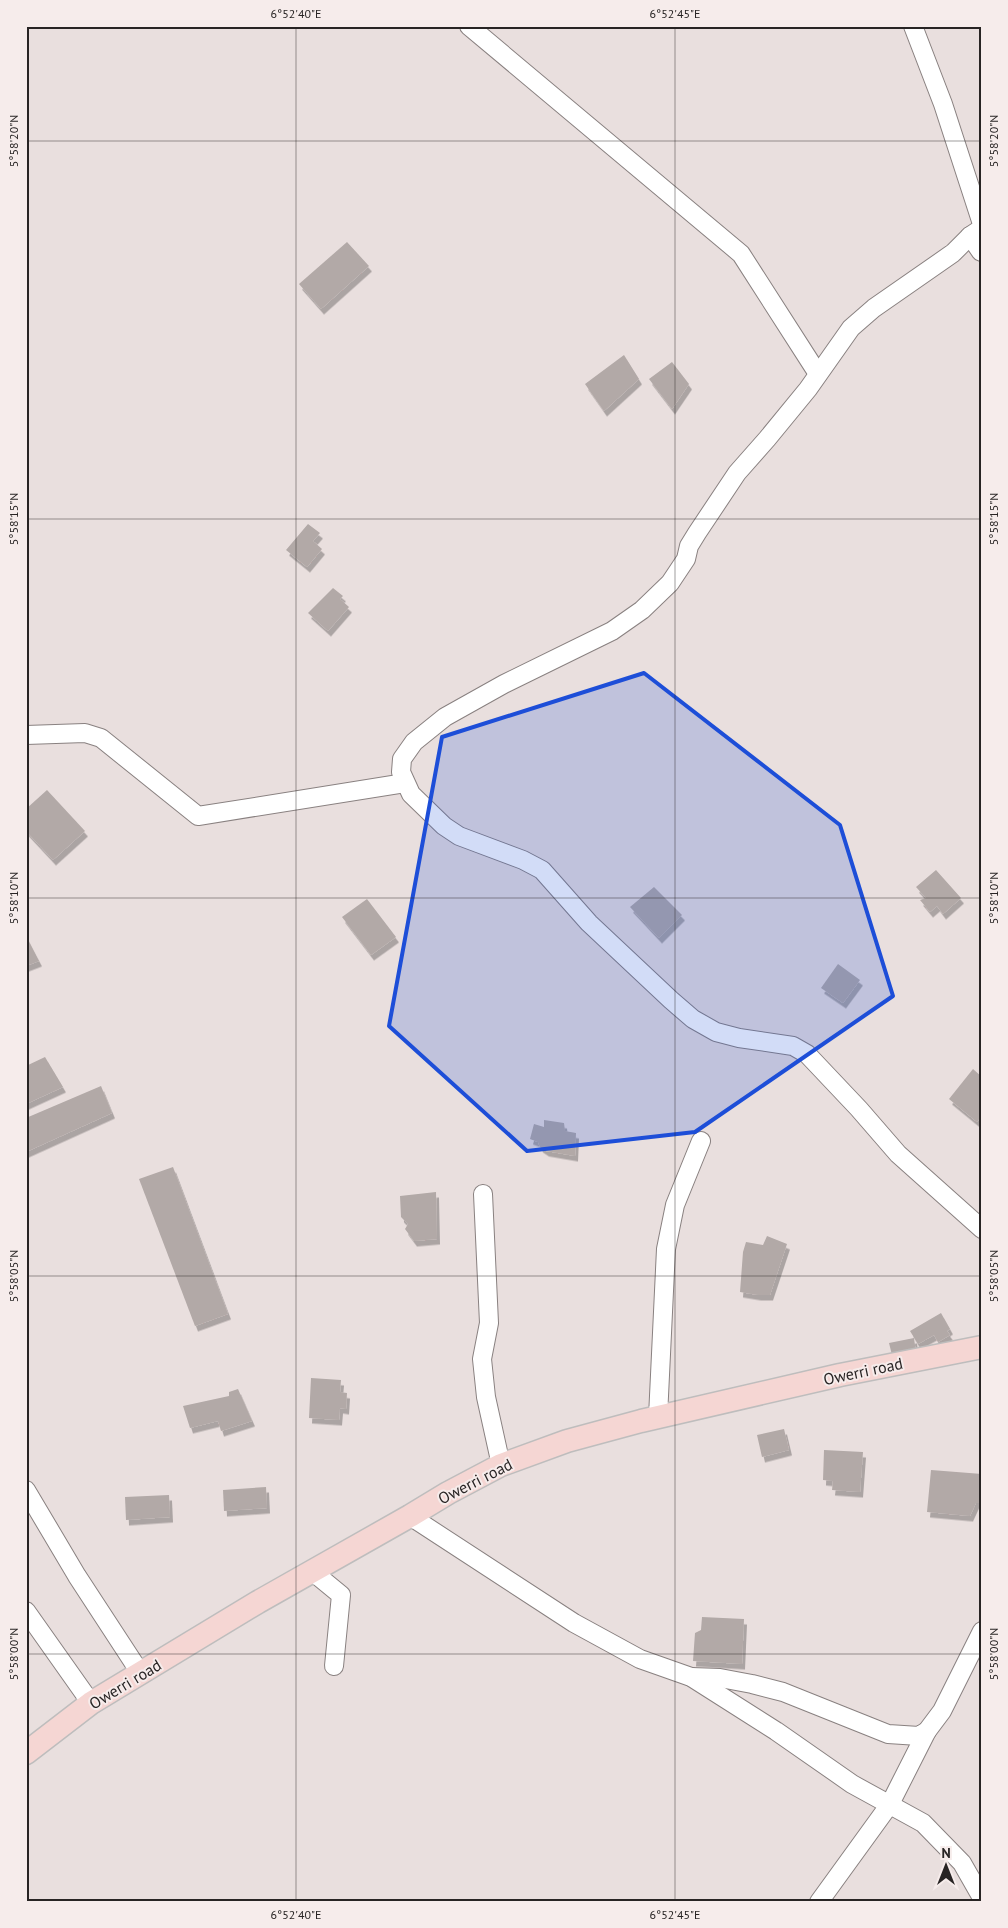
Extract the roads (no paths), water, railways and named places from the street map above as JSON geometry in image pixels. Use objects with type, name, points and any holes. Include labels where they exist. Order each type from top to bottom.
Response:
[{"type":"main road","name":"Owerri road","points":[[26,1753],[92,1703],[258,1602],[410,1516],[448,1492],[501,1465],[567,1441],[658,1417],[840,1375],[982,1347]]},
{"type":"street","points":[[469,26],[741,254],[818,374]]},
{"type":"street","points":[[913,26],[943,104],[980,240],[954,253],[874,308],[851,328],[767,439],[737,473],[689,546],[686,559],[670,583],[642,610],[612,631],[504,684],[446,717],[414,742],[402,758],[401,772],[411,794],[444,826],[458,836],[523,860],[542,870],[589,923],[693,1019],[716,1032],[739,1038],[793,1046],[807,1054],[898,1154],[982,1229]]},
{"type":"street","points":[[26,735],[85,733],[101,738],[198,816],[405,783]]},
{"type":"street","points":[[658,1417],[666,1249],[675,1206],[701,1142]]},
{"type":"street","points":[[483,1194],[489,1323],[482,1359],[486,1397],[501,1465]]},
{"type":"street","points":[[26,1490],[76,1576],[141,1674]]},
{"type":"street","points":[[410,1516],[574,1623],[640,1659],[691,1678],[776,1731],[852,1784],[923,1823],[962,1863],[982,1898]]},
{"type":"street","points":[[313,1572],[341,1595],[334,1666]]},
{"type":"street","points":[[26,1611],[92,1703]]},
{"type":"street","points":[[818,1902],[890,1804],[927,1731],[942,1711],[982,1631]]},
{"type":"street","points":[[691,1678],[720,1678],[783,1692],[888,1734],[919,1736],[927,1731]]}]
